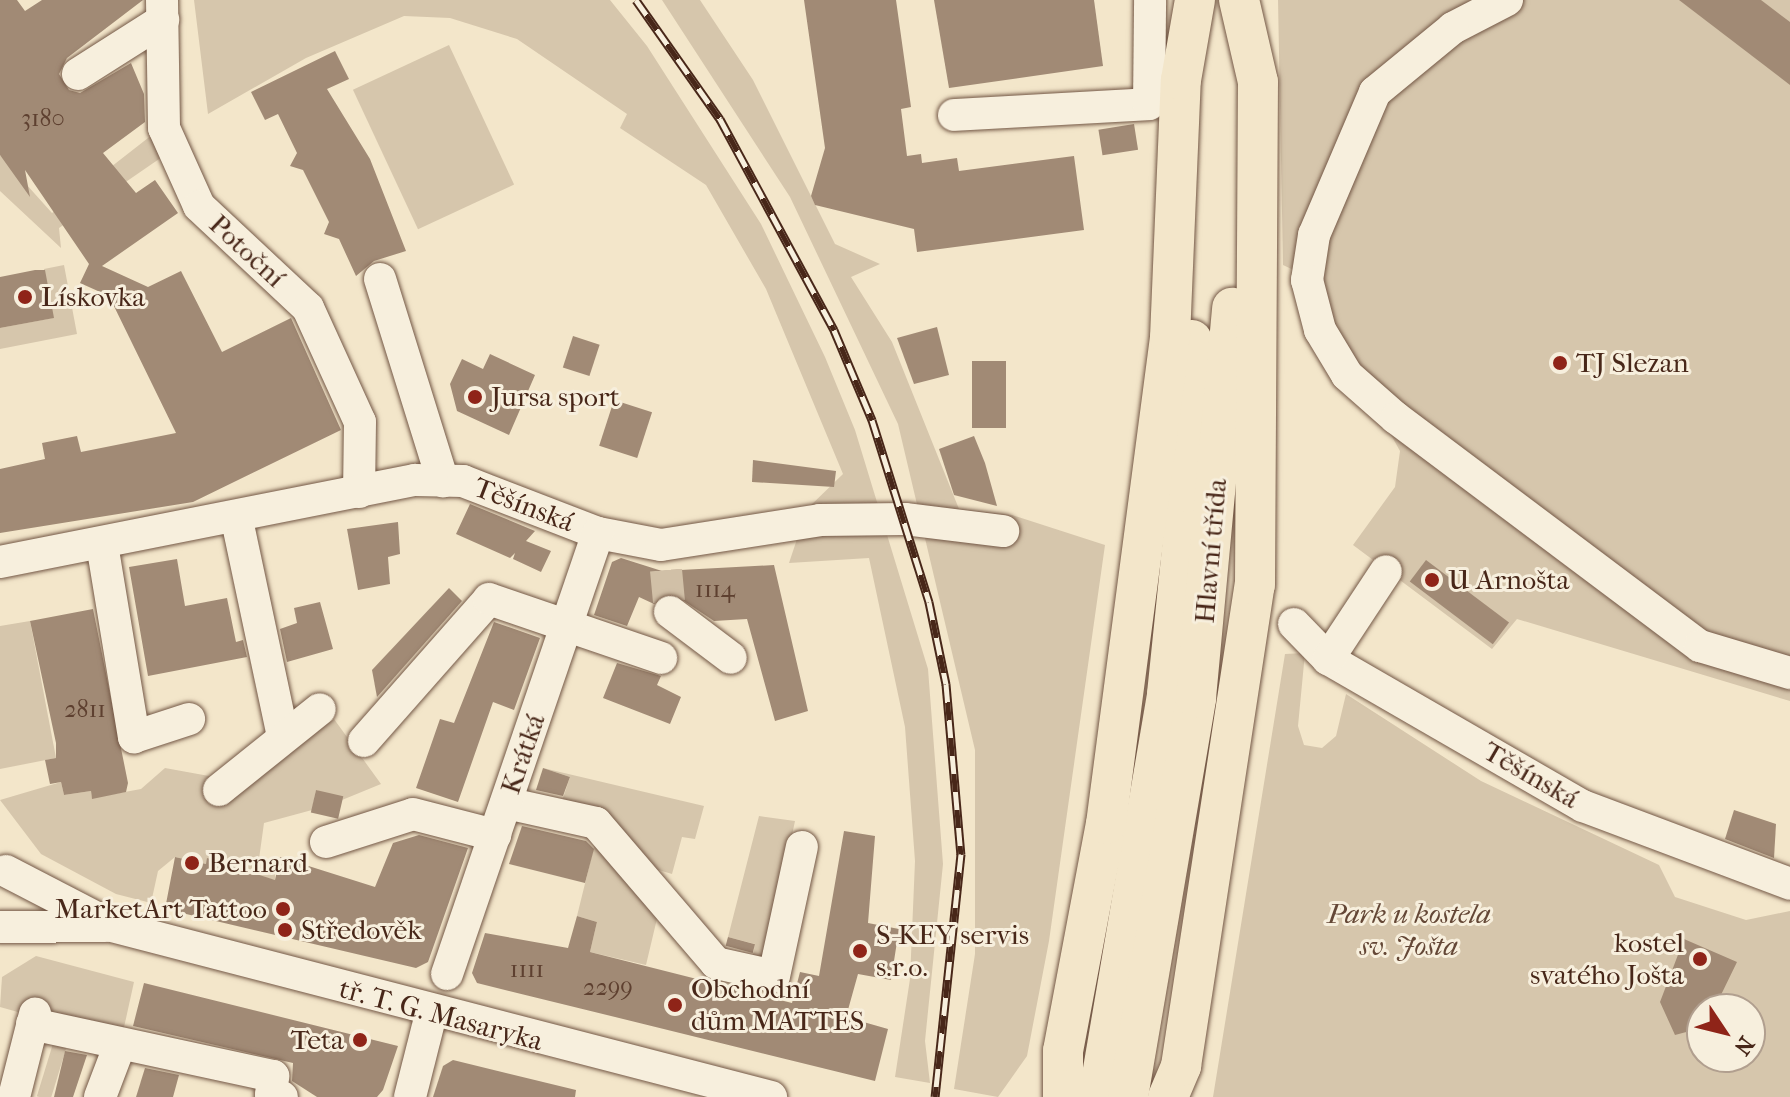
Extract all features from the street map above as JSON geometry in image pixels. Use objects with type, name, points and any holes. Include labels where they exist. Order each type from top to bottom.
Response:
[{"type":"main road","points":[[1097,1096],[1138,895],[1174,637],[1188,492],[1181,80],[1197,0]]},
{"type":"main road","points":[[1178,1087],[1249,655],[1258,441],[1243,291],[1258,82],[1237,0]]},
{"type":"main road","points":[[1035,1097],[1063,1051],[1106,824],[1184,290]]},
{"type":"main road","name":"Hlavní třída","points":[[1097,1096],[1194,712],[1243,291]]},
{"type":"main road","points":[[1063,1051],[1097,1096]]},
{"type":"street","points":[[954,115],[1149,104],[1150,0]]},
{"type":"street","points":[[1507,0],[1453,28],[1375,92],[1314,235],[1307,280],[1320,330],[1347,375],[1396,418],[1700,646],[1790,673]]},
{"type":"street","points":[[78,74],[163,10]]},
{"type":"street","name":"Potoční","points":[[163,10],[164,128],[199,206],[308,308],[360,422],[359,492]]},
{"type":"street","points":[[380,279],[443,481]]},
{"type":"street","name":"Těšínská","points":[[0,562],[237,520],[359,492],[443,481],[463,481],[664,558],[820,520],[905,519],[1003,531]]},
{"type":"street","points":[[237,520],[283,736]]},
{"type":"street","name":"Krátká","points":[[447,974],[598,533]]},
{"type":"street","points":[[102,544],[134,737],[189,719]]},
{"type":"street","points":[[1328,659],[1386,571]]},
{"type":"street","points":[[364,741],[489,599],[661,658]]},
{"type":"street","points":[[670,612],[731,658]]},
{"type":"street","name":"Těšínská","points":[[1294,624],[1328,659],[1583,806],[1790,884]]},
{"type":"street","points":[[219,790],[320,709]]},
{"type":"street","points":[[506,803],[596,823],[618,840],[716,963],[774,976],[802,847]]},
{"type":"street","points":[[326,842],[413,814],[495,835]]},
{"type":"street","points":[[0,926],[13,903],[3,868]]},
{"type":"street","name":"tř. T. G. Masaryka","points":[[3,868],[112,926],[431,1014],[771,1097]]},
{"type":"street","name":"tř. T. G. Masaryka","points":[[0,926],[112,926]]},
{"type":"street","points":[[410,1097],[431,1014]]},
{"type":"street","points":[[14,1097],[33,1019],[119,1047],[273,1076],[274,1096]]},
{"type":"street","points":[[100,1097],[119,1047]]},
{"type":"green space","points":[[194,0],[610,0],[647,46],[761,224],[825,357],[855,430],[928,669],[943,864],[925,1041],[930,1083],[895,1077],[910,979],[915,861],[905,727],[869,558],[789,563],[807,509],[843,474],[766,289],[706,185],[620,128],[627,114],[517,39],[450,18],[404,16],[306,58],[208,114]]},
{"type":"green space","points":[[662,0],[700,0],[753,80],[835,244],[880,264],[851,277],[892,342],[959,509],[1012,515],[1105,545],[1049,941],[1027,1056],[998,1097],[954,1089],[975,954],[975,750],[898,424],[790,197]]},
{"type":"green space","name":"TJ Slezan","points":[[1278,0],[1790,0],[1790,701],[1517,619],[1492,649],[1353,545],[1395,487],[1400,451],[1300,273],[1283,265]]},
{"type":"green space","points":[[449,45],[514,185],[418,229],[353,90]]},
{"type":"green space","points":[[157,131],[162,157],[59,228],[61,248],[0,191],[0,155],[52,213]]},
{"type":"green space","points":[[64,265],[77,334],[0,349],[0,328],[53,318],[44,269]]},
{"type":"green space","points":[[30,621],[56,758],[0,769],[0,626]]},
{"type":"green space","name":"Park u kostela sv. Jošta","points":[[1305,653],[1298,726],[1304,745],[1322,748],[1336,736],[1346,694],[1481,781],[1659,865],[1675,897],[1746,920],[1790,911],[1790,1097],[1213,1097],[1285,654]]},
{"type":"green space","points":[[334,719],[381,784],[342,800],[316,790],[312,810],[264,823],[259,859],[275,860],[275,880],[226,869],[220,859],[206,864],[175,857],[158,871],[151,903],[116,894],[41,854],[0,800],[61,782],[64,795],[91,791],[92,798],[141,789],[165,768],[209,776],[221,806]]},
{"type":"green space","points":[[543,768],[704,806],[695,839],[682,837],[672,874],[652,868],[561,804],[570,777]]},
{"type":"green space","points":[[759,816],[795,821],[765,962],[752,960],[755,944],[728,937]]},
{"type":"green space","points":[[595,843],[660,906],[646,965],[590,952],[597,922],[577,916]]},
{"type":"green space","points":[[36,956],[134,982],[121,1041],[0,1007],[2,977]]},
{"type":"green space","points":[[55,1037],[68,1041],[51,1097],[37,1096]]},
{"type":"building","points":[[0,0],[17,0],[25,11],[42,0],[143,0],[67,58],[59,74],[69,90],[80,93],[131,63],[144,94],[145,122],[103,153],[136,193],[155,180],[178,213],[102,266],[148,287],[181,271],[222,352],[291,318],[341,430],[193,502],[0,533],[0,469],[45,459],[42,443],[77,436],[81,452],[176,433],[109,296],[80,283],[89,264],[25,170],[30,197],[0,155]]},
{"type":"building","points":[[804,0],[896,0],[911,107],[901,109],[907,156],[921,154],[922,163],[957,158],[959,171],[1074,156],[1084,230],[917,252],[914,229],[815,205],[811,196],[825,148]]},
{"type":"building","points":[[934,0],[1094,0],[1103,66],[949,88]]},
{"type":"building","points":[[1679,0],[1761,0],[1790,22],[1790,85]]},
{"type":"building","points":[[335,51],[349,79],[327,89],[370,159],[406,251],[374,261],[356,276],[339,239],[324,234],[329,222],[303,170],[290,166],[297,153],[278,114],[265,120],[251,92]]},
{"type":"building","points":[[1134,124],[1138,150],[1103,155],[1098,130]]},
{"type":"building","name":"Lískovka","points":[[45,270],[54,318],[0,328],[0,277]]},
{"type":"building","points":[[937,327],[949,375],[914,384],[897,338]]},
{"type":"building","points":[[573,336],[600,345],[589,376],[563,367]]},
{"type":"building","points":[[490,354],[535,375],[509,435],[457,411],[450,384],[462,359],[483,369]]},
{"type":"building","points":[[972,361],[1006,361],[1006,428],[972,428]]},
{"type":"building","points":[[614,400],[652,412],[637,458],[599,446]]},
{"type":"building","points":[[974,436],[997,506],[954,495],[939,449]]},
{"type":"building","points":[[753,460],[836,471],[834,487],[752,482]]},
{"type":"building","points":[[470,504],[535,531],[526,541],[551,551],[541,572],[513,559],[515,553],[510,558],[456,534]]},
{"type":"building","points":[[398,522],[400,554],[388,557],[390,584],[358,590],[347,529]]},
{"type":"building","points":[[621,558],[662,571],[774,565],[808,711],[775,721],[747,619],[714,621],[672,593],[654,604],[639,597],[627,626],[594,615],[612,562]]},
{"type":"building","points":[[177,559],[185,606],[227,598],[236,642],[243,640],[247,657],[148,676],[129,567]]},
{"type":"building","points":[[1426,560],[1509,623],[1493,644],[1410,582]]},
{"type":"building","points":[[449,588],[462,601],[377,697],[372,670]]},
{"type":"building","points":[[320,602],[333,649],[287,662],[280,629],[297,623],[294,608]]},
{"type":"building","points":[[93,609],[128,783],[126,792],[92,799],[91,791],[64,795],[61,782],[50,784],[45,760],[56,758],[56,743],[30,621]]},
{"type":"building","points":[[494,622],[540,638],[514,710],[493,702],[458,802],[416,788],[440,719],[454,723]]},
{"type":"building","points":[[617,663],[661,676],[657,685],[681,697],[670,724],[603,698]]},
{"type":"building","points":[[543,768],[570,777],[563,796],[536,790]]},
{"type":"building","points":[[316,790],[343,796],[338,819],[311,812]]},
{"type":"building","points":[[1734,810],[1776,824],[1774,858],[1725,839]]},
{"type":"building","points":[[522,826],[586,841],[594,849],[585,883],[509,864]]},
{"type":"building","points":[[844,831],[875,836],[868,923],[899,929],[891,980],[858,974],[846,1017],[888,1029],[875,1081],[477,983],[472,973],[485,933],[568,948],[577,916],[597,922],[590,952],[792,1003],[800,972],[819,976]]},
{"type":"building","points":[[419,835],[468,848],[428,962],[416,968],[165,909],[175,857],[206,864],[207,858],[275,880],[280,857],[375,887],[393,843]]},
{"type":"building","points":[[728,937],[755,944],[753,953],[726,946]]},
{"type":"building","points":[[1684,939],[1737,962],[1722,993],[1686,993],[1686,1032],[1675,1035],[1660,1002]]},
{"type":"building","points":[[144,983],[398,1046],[383,1090],[377,1097],[317,1097],[292,1081],[293,1063],[133,1026]]},
{"type":"building","points":[[65,1051],[87,1055],[73,1097],[54,1097]]},
{"type":"building","points":[[453,1060],[576,1090],[575,1097],[433,1097],[443,1066]]},
{"type":"building","points":[[145,1068],[179,1075],[173,1097],[136,1097]]},
{"type":"tunnel","points":[[666,570],[670,612]]},
{"type":"railway","points":[[636,0],[720,119],[834,330],[872,420],[929,602],[946,684],[961,854],[935,1097]]},
{"type":"place","name":"Lískovka","points":[[25,297]]},
{"type":"place","name":"TJ Slezan","points":[[1560,363]]},
{"type":"place","name":"Jursa sport","points":[[475,397]]},
{"type":"place","name":"U Arnošta","points":[[1432,580]]},
{"type":"place","name":"Bernard","points":[[192,863]]},
{"type":"place","name":"MarketArt Tattoo","points":[[283,909]]},
{"type":"place","name":"Středověk","points":[[285,930]]},
{"type":"place","name":"S-KEY servis s.r.o.","points":[[860,951]]},
{"type":"place","name":"kostel svatého Jošta","points":[[1700,959]]},
{"type":"place","name":"Obchodní dům MATTES","points":[[675,1005]]},
{"type":"place","name":"Teta","points":[[360,1040]]}]
